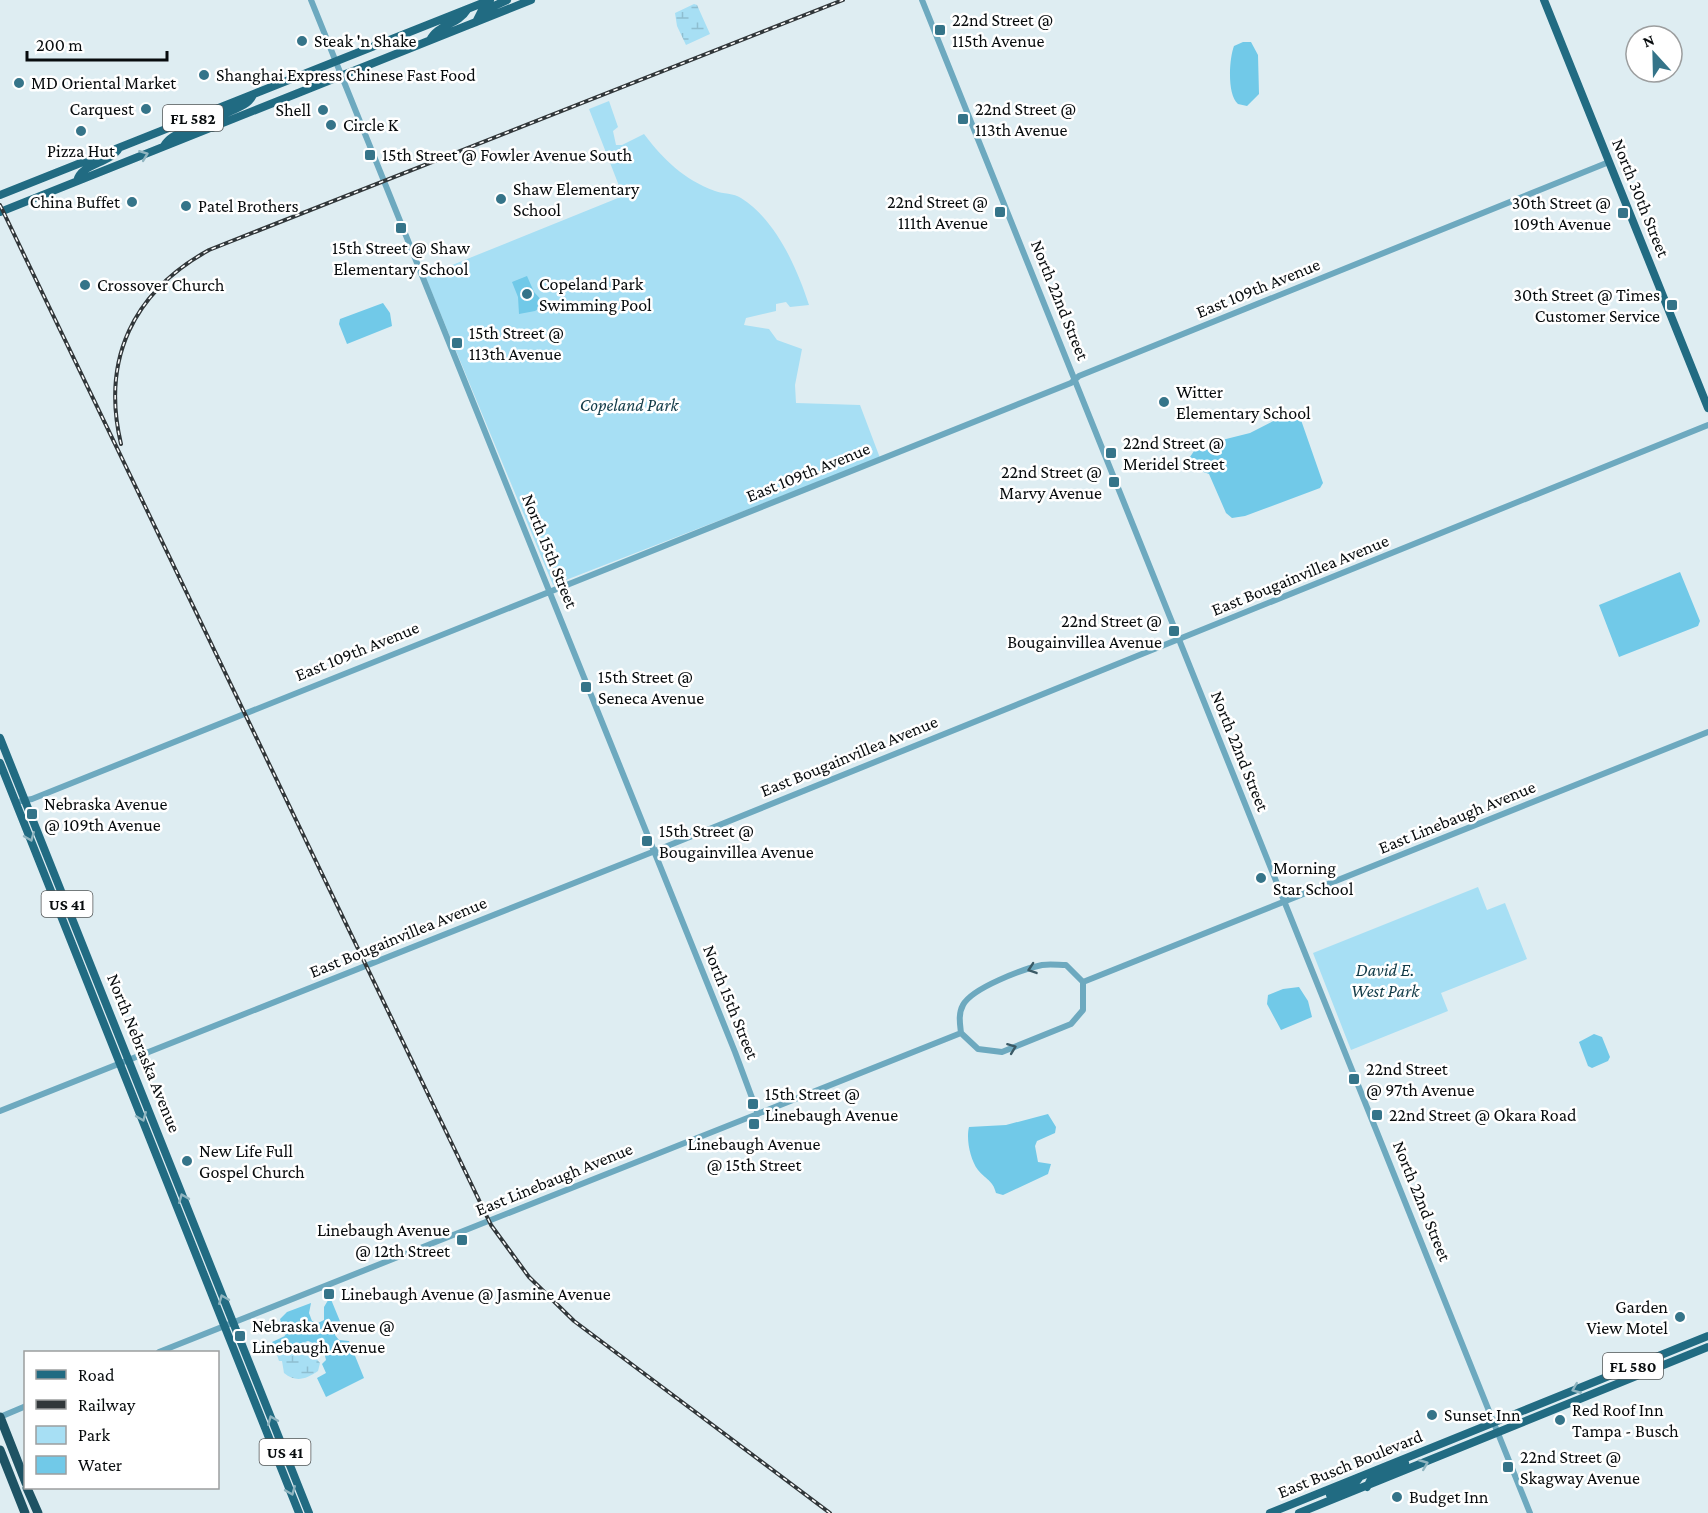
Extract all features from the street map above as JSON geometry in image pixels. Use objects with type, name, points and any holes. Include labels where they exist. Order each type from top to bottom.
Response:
[{"type":"highway","points":[[0,1417],[24,1478]]},
{"type":"highway","points":[[0,1450],[25,1513]]},
{"type":"highway","points":[[27,1489],[38,1513]]},
{"type":"main road","name":"FL 582","points":[[0,195],[490,0]]},
{"type":"main road","points":[[476,22],[481,12],[507,0]]},
{"type":"main road","name":"FL 582","points":[[0,212],[531,0]]},
{"type":"main road","name":"North 30th Street","points":[[1544,0],[1708,408]]},
{"type":"main road","points":[[430,41],[440,29],[462,18],[468,9]]},
{"type":"main road","points":[[212,128],[218,117],[246,104],[253,94]]},
{"type":"main road","points":[[164,147],[169,138],[197,124],[204,114]]},
{"type":"main road","points":[[77,181],[82,172],[114,156],[119,148]]},
{"type":"main road","name":"North Nebraska Avenue","points":[[0,738],[20,801],[90,988],[125,1061]]},
{"type":"main road","name":"North Nebraska Avenue","points":[[0,763],[20,801],[108,1008],[125,1061],[229,1326],[299,1513]]},
{"type":"main road","points":[[90,988],[102,1005],[108,1008]]},
{"type":"main road","name":"North Nebraska Avenue","points":[[229,1326],[309,1513]]},
{"type":"main road","name":"East Busch Boulevard","points":[[1270,1513],[1708,1336]]},
{"type":"main road","name":"East Busch Boulevard","points":[[1299,1513],[1708,1347]]},
{"type":"main road","points":[[1611,1386],[1622,1376],[1660,1360],[1663,1354]]},
{"type":"main road","points":[[1367,1487],[1371,1479],[1399,1467],[1411,1456]]},
{"type":"main road","points":[[1316,1506],[1326,1497],[1353,1486],[1360,1476]]},
{"type":"street","name":"North 15th Street","points":[[311,0],[758,1114]]},
{"type":"street","name":"North 22nd Street","points":[[922,0],[1530,1513]]},
{"type":"street","name":"East 109th Avenue","points":[[20,801],[1071,383],[1075,379],[1609,162]]},
{"type":"street","name":"East Bougainvillea Avenue","points":[[0,1111],[654,851],[1708,426]]},
{"type":"street","name":"East Linebaugh Avenue","points":[[1083,982],[1708,732]]},
{"type":"street","points":[[1044,965],[1066,965],[1083,982],[1083,1010],[1071,1024],[1002,1052],[978,1049],[961,1033],[961,1007],[966,1000],[975,993],[1009,977],[1044,965]]},
{"type":"street","name":"East Linebaugh Avenue","points":[[164,1351],[961,1033]]},
{"type":"street","points":[[0,1417],[24,1407]]},
{"type":"green space","points":[[694,4],[697,5],[710,34],[686,45],[677,26],[675,13]]},
{"type":"green space","name":"Copeland Park","points":[[609,101],[618,127],[613,131],[616,145],[622,145],[644,134],[659,152],[684,175],[715,191],[741,198],[765,219],[775,232],[798,276],[809,305],[790,307],[786,302],[776,304],[776,311],[746,318],[744,325],[769,329],[777,340],[802,349],[795,385],[796,403],[860,405],[880,458],[553,585],[425,276],[623,196],[589,109]]},
{"type":"green space","name":"David E. West Park","points":[[1478,887],[1487,910],[1505,903],[1527,959],[1441,993],[1448,1011],[1351,1050],[1313,953]]},
{"type":"green space","points":[[299,1342],[313,1343],[317,1350],[315,1357],[320,1363],[318,1371],[305,1378],[297,1379],[284,1373],[282,1361],[279,1361],[276,1352]]},
{"type":"water","points":[[1243,42],[1251,42],[1258,55],[1259,94],[1247,106],[1238,104],[1234,99],[1230,76],[1234,46]]},
{"type":"water","name":"Copeland Park Swimming Pool","points":[[527,276],[534,292],[545,304],[535,311],[519,314],[518,297],[512,282]]},
{"type":"water","points":[[383,303],[390,313],[392,326],[347,344],[339,324],[340,319]]},
{"type":"water","points":[[1295,416],[1301,420],[1323,483],[1320,488],[1245,516],[1232,518],[1226,513],[1209,474],[1193,468],[1190,457],[1194,451],[1222,440],[1250,433],[1281,417]]},
{"type":"water","points":[[1680,572],[1700,621],[1698,626],[1619,657],[1599,605]]},
{"type":"water","points":[[1299,987],[1308,1001],[1312,1017],[1281,1030],[1267,1004],[1268,995],[1283,989]]},
{"type":"water","points":[[1594,1034],[1602,1037],[1610,1057],[1608,1061],[1592,1068],[1588,1066],[1579,1042]]},
{"type":"water","points":[[1048,1114],[1056,1127],[1055,1133],[1037,1141],[1035,1146],[1038,1162],[1051,1164],[1048,1174],[1003,1195],[996,1193],[993,1185],[978,1170],[973,1160],[968,1143],[969,1127],[1006,1125]]},
{"type":"water","points":[[330,1297],[342,1326],[335,1331],[335,1335],[339,1340],[349,1341],[364,1378],[326,1397],[317,1378],[326,1373],[322,1364],[326,1360],[324,1352],[315,1349],[313,1343],[308,1341],[276,1352],[272,1342],[285,1336],[280,1319],[287,1312],[311,1303],[309,1313],[312,1321],[318,1323],[324,1320],[324,1307]]},
{"type":"railway","points":[[121,444],[116,413],[116,384],[120,356],[129,331],[142,307],[160,286],[209,250],[843,0]]},
{"type":"railway","points":[[0,205],[491,1225],[529,1277],[574,1321],[830,1513]]},
{"type":"place","name":"22nd Street @ 115th Avenue","points":[[940,30]]},
{"type":"place","name":"Steak 'n Shake","points":[[302,41]]},
{"type":"place","name":"Shanghai Express Chinese Fast Food","points":[[204,75]]},
{"type":"place","name":"MD Oriental Market","points":[[19,83]]},
{"type":"place","name":"Carquest","points":[[146,109]]},
{"type":"place","name":"Shell","points":[[323,110]]},
{"type":"place","name":"22nd Street @ 113th Avenue","points":[[963,119]]},
{"type":"place","name":"Circle K","points":[[331,125]]},
{"type":"place","name":"Pizza Hut","points":[[81,131]]},
{"type":"place","name":"15th Street @ Fowler Avenue South","points":[[370,155]]},
{"type":"place","name":"Shaw Elementary School","points":[[501,199]]},
{"type":"place","name":"China Buffet","points":[[132,202]]},
{"type":"place","name":"Patel Brothers","points":[[186,206]]},
{"type":"place","name":"22nd Street @ 111th Avenue","points":[[1000,212]]},
{"type":"place","name":"30th Street @ 109th Avenue","points":[[1623,213]]},
{"type":"place","name":"15th Street @ Shaw Elementary School","points":[[401,228]]},
{"type":"place","name":"Crossover Church","points":[[85,285]]},
{"type":"place","name":"Copeland Park Swimming Pool","points":[[527,294]]},
{"type":"place","name":"30th Street @ Times Customer Service","points":[[1672,305]]},
{"type":"place","name":"15th Street @ 113th Avenue","points":[[457,343]]},
{"type":"place","name":"Witter Elementary School","points":[[1164,402]]},
{"type":"place","name":"22nd Street @ Meridel Street","points":[[1111,453]]},
{"type":"place","name":"22nd Street @ Marvy Avenue","points":[[1114,482]]},
{"type":"place","name":"22nd Street @ Bougainvillea Avenue","points":[[1174,631]]},
{"type":"place","name":"15th Street @ Seneca Avenue","points":[[586,687]]},
{"type":"place","name":"Nebraska Avenue @ 109th Avenue","points":[[32,814]]},
{"type":"place","name":"15th Street @ Bougainvillea Avenue","points":[[647,841]]},
{"type":"place","name":"Morning Star School","points":[[1261,878]]},
{"type":"place","name":"22nd Street @ 97th Avenue","points":[[1354,1079]]},
{"type":"place","name":"15th Street @ Linebaugh Avenue","points":[[753,1104]]},
{"type":"place","name":"22nd Street @ Okara Road","points":[[1377,1115]]},
{"type":"place","name":"Linebaugh Avenue @ 15th Street","points":[[754,1124]]},
{"type":"place","name":"New Life Full Gospel Church","points":[[187,1161]]},
{"type":"place","name":"Linebaugh Avenue @ 12th Street","points":[[462,1240]]},
{"type":"place","name":"Linebaugh Avenue @ Jasmine Avenue","points":[[329,1294]]},
{"type":"place","name":"Garden View Motel","points":[[1680,1317]]},
{"type":"place","name":"Nebraska Avenue @ Linebaugh Avenue","points":[[240,1336]]},
{"type":"place","name":"Sunset Inn","points":[[1432,1415]]},
{"type":"place","name":"Red Roof Inn Tampa - Busch","points":[[1560,1420]]},
{"type":"place","name":"22nd Street @ Skagway Avenue","points":[[1508,1467]]},
{"type":"place","name":"Budget Inn","points":[[1397,1497]]}]
